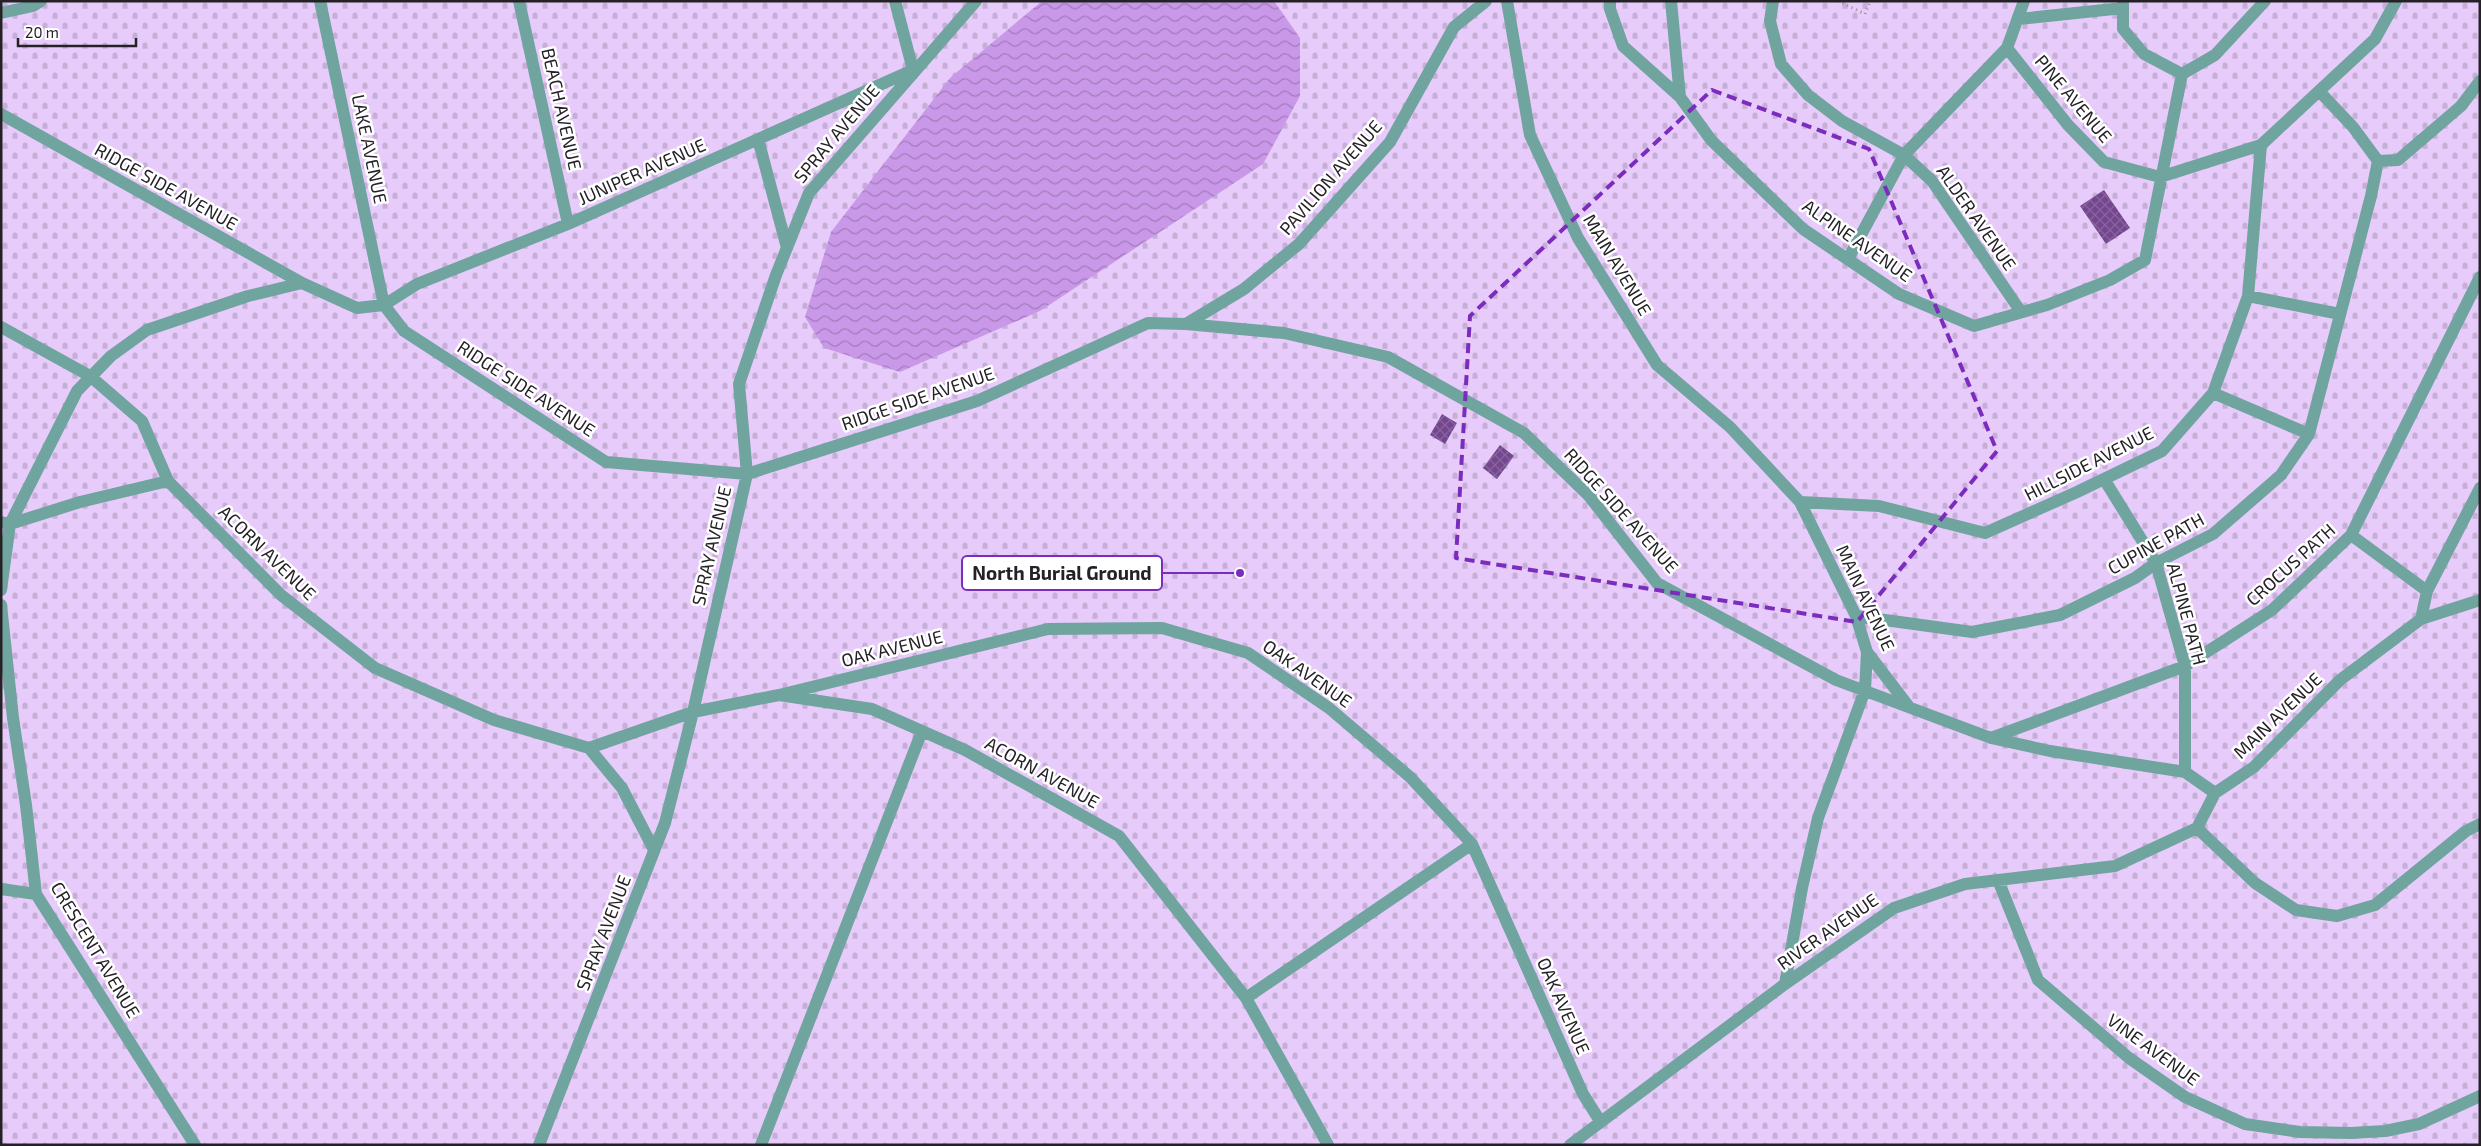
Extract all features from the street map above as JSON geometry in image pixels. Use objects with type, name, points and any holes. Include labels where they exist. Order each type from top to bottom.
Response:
[{"type":"lane","points":[[1,13],[33,6],[41,1]]},
{"type":"lane","name":"LAKE AVENUE","points":[[320,1],[384,305]]},
{"type":"lane","name":"BEACH AVENUE","points":[[519,1],[568,224]]},
{"type":"lane","points":[[895,1],[913,70]]},
{"type":"lane","name":"SPRAY AVENUE","points":[[539,1145],[665,823],[693,712],[746,474],[739,384],[786,248],[809,193],[913,70],[976,1]]},
{"type":"lane","name":"PAVILION AVENUE","points":[[1186,324],[1244,289],[1299,244],[1390,142],[1454,27],[1486,1]]},
{"type":"lane","name":"MAIN AVENUE","points":[[1507,1],[1530,135],[1578,238],[1658,365],[1730,426],[1800,502],[1856,616],[1867,652],[1909,707]]},
{"type":"lane","name":"ALPINE AVENUE","points":[[1610,1],[1610,9],[1623,46],[1680,97],[1718,147],[1803,229],[1899,294],[1974,326],[2047,305],[2110,280],[2145,260],[2160,177]]},
{"type":"lane","points":[[1671,1],[1680,97]]},
{"type":"lane","name":"ALDER AVENUE","points":[[1773,1],[1770,21],[1781,64],[1808,95],[1842,121],[1904,154],[1932,181],[2021,312]]},
{"type":"lane","points":[[1848,259],[1904,154],[2007,48],[2024,1]]},
{"type":"lane","points":[[2265,1],[2215,55],[2182,74],[2160,177],[2261,145],[2375,39],[2396,1]]},
{"type":"lane","points":[[2019,19],[2123,5],[2123,29],[2144,54],[2182,74]]},
{"type":"lane","name":"PINE AVENUE","points":[[2007,48],[2068,125],[2104,162],[2160,177]]},
{"type":"lane","name":"JUNIPER AVENUE","points":[[384,305],[417,284],[568,224],[913,70]]},
{"type":"lane","points":[[2320,92],[2353,127],[2378,161],[2398,160],[2461,106],[2480,81]]},
{"type":"lane","name":"RIDGE SIDE AVENUE","points":[[1,114],[302,283],[357,308],[384,305],[404,331],[606,462],[746,474],[977,401],[1148,323],[1186,324],[1284,333],[1388,358],[1524,433],[1589,496],[1657,583],[1836,680],[1909,707]]},
{"type":"lane","points":[[758,140],[786,248]]},
{"type":"lane","name":"HILLSIDE AVENUE","points":[[1800,502],[1878,506],[1985,533],[2104,480],[2162,451],[2213,393],[2248,296],[2261,145]]},
{"type":"lane","name":"CUPINE PATH","points":[[1856,616],[1972,632],[2060,615],[2135,578],[2156,563],[2213,534],[2281,475],[2309,434],[2378,161]]},
{"type":"lane","name":"CROCUS PATH","points":[[1991,738],[2185,666],[2272,610],[2351,535],[2480,277]]},
{"type":"lane","points":[[1,590],[6,523],[78,391],[90,376],[111,356],[147,330],[248,296],[302,283]]},
{"type":"lane","points":[[2248,296],[2340,314]]},
{"type":"lane","name":"ACORN AVENUE","points":[[1,328],[90,376],[142,421],[168,481],[281,595],[375,668],[494,720],[589,748],[693,712],[779,695],[872,709],[965,750],[1119,836],[1246,998],[1328,1145]]},
{"type":"lane","points":[[2213,393],[2309,434]]},
{"type":"lane","name":"ALPINE PATH","points":[[2104,480],[2156,563],[2185,666],[2185,772]]},
{"type":"lane","points":[[6,523],[80,502],[168,481]]},
{"type":"lane","points":[[2421,619],[2427,591],[2480,488]]},
{"type":"lane","points":[[2351,535],[2427,591]]},
{"type":"lane","name":"MAIN AVENUE","points":[[2215,793],[2254,767],[2340,680],[2421,619],[2480,600]]},
{"type":"lane","name":"CRESCENT AVENUE","points":[[1,605],[13,718],[26,805],[36,894],[195,1145]]},
{"type":"lane","name":"OAK AVENUE","points":[[779,695],[1048,629],[1162,628],[1248,653],[1329,708],[1410,777],[1472,844],[1583,1094],[1600,1121]]},
{"type":"lane","points":[[1785,984],[1802,888],[1818,818],[1865,690],[1867,652]]},
{"type":"lane","points":[[1909,707],[1991,738],[2050,752],[2185,772],[2215,793],[2197,828],[2255,884],[2296,910],[2337,916],[2375,905],[2466,831],[2480,824]]},
{"type":"lane","points":[[761,1145],[922,731]]},
{"type":"lane","points":[[589,748],[622,788],[654,850]]},
{"type":"lane","name":"RIVER AVENUE","points":[[1570,1145],[1785,984],[1894,908],[1965,884],[2115,866],[2197,828]]},
{"type":"lane","points":[[1246,998],[1472,844]]},
{"type":"lane","name":"VINE AVENUE","points":[[1998,880],[2038,980],[2129,1058],[2185,1097],[2245,1124],[2300,1132],[2351,1133],[2385,1131],[2419,1124],[2480,1096]]},
{"type":"lane","points":[[1,889],[36,894]]},
{"type":"path","points":[[1838,1],[1865,14],[1870,1]]},
{"type":"highlighted area","points":[[1712,90],[1869,149],[1997,451],[1857,622],[1456,558],[1470,316]]},
{"type":"green space","points":[[1,1],[2480,1],[2480,1145],[1,1145]]},
{"type":"water","points":[[1042,1],[1274,1],[1300,38],[1300,96],[1263,164],[1040,311],[900,372],[824,348],[805,317],[831,232],[950,78]]},
{"type":"building","points":[[2104,190],[2130,228],[2106,244],[2080,206]]},
{"type":"building","points":[[1442,414],[1457,423],[1445,444],[1430,435]]},
{"type":"building","points":[[1500,445],[1514,456],[1497,479],[1483,468]]},
{"type":"place","name":"North Burial Ground","points":[[1240,573]]}]
